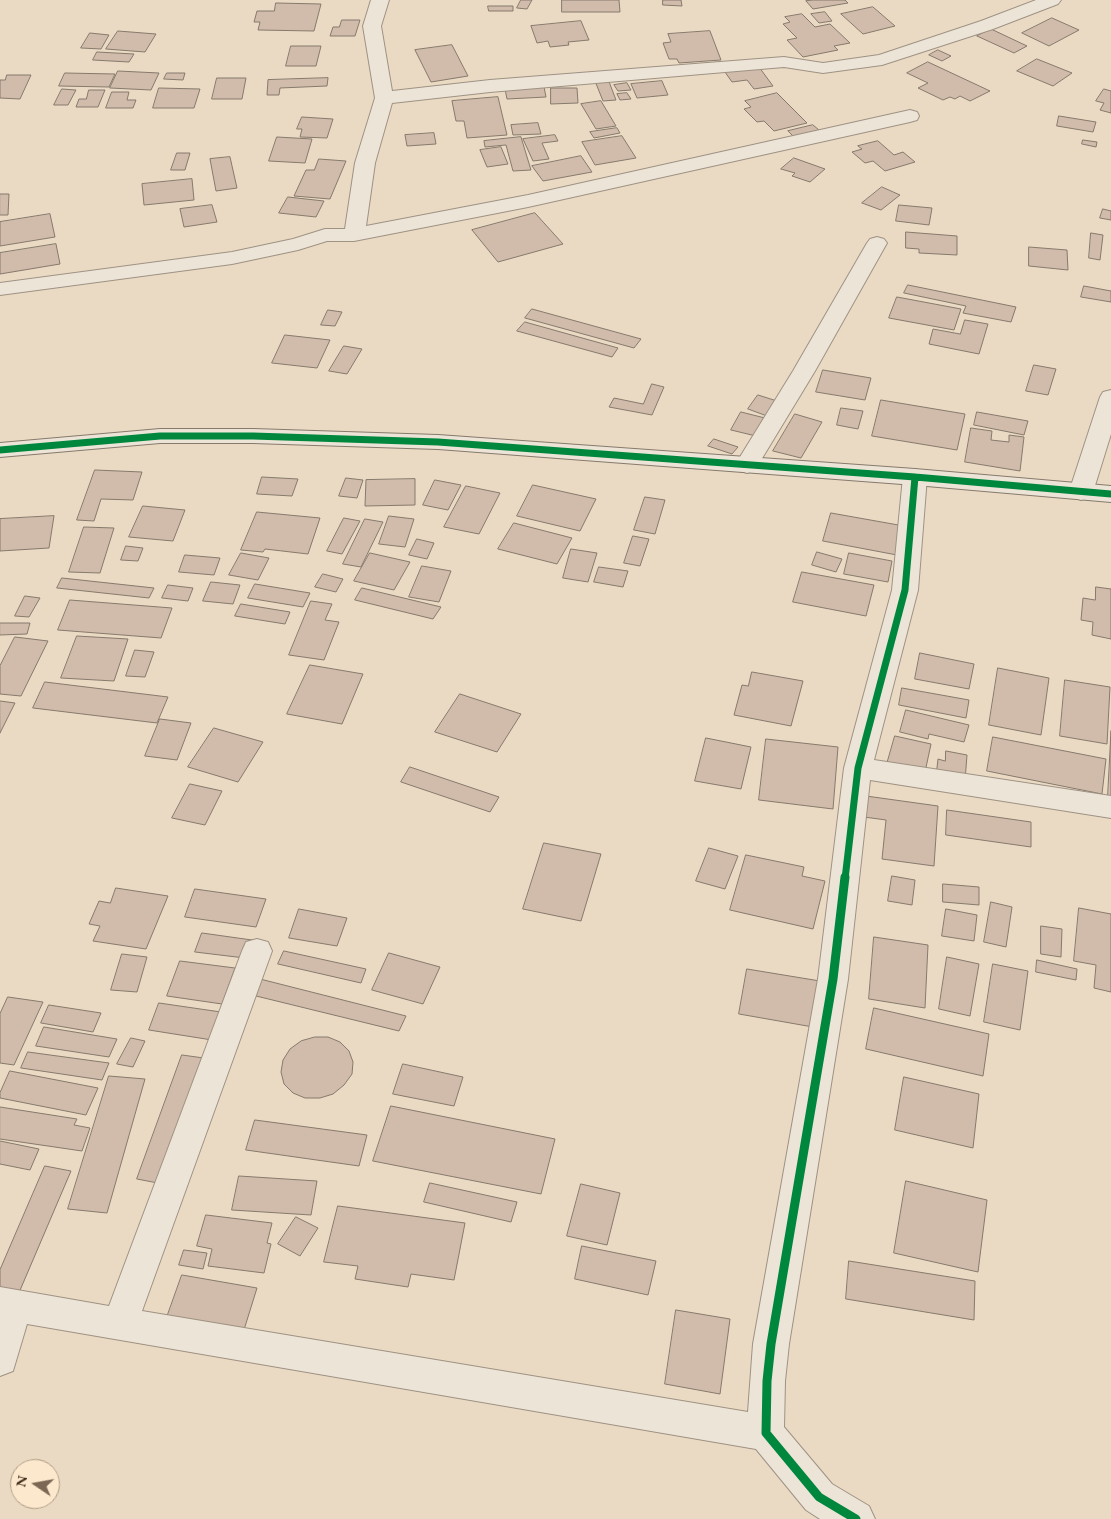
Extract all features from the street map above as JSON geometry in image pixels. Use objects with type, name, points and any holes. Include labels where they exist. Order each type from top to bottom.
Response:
[{"type":"street","points":[[354,235],[365,163],[384,98],[372,26],[380,0]]},
{"type":"street","points":[[384,98],[490,86],[784,62],[823,68],[882,60],[987,25],[1052,0]]},
{"type":"street","points":[[0,289],[232,258],[298,244],[325,235],[354,235],[528,201],[910,116]]},
{"type":"street","points":[[747,465],[804,371],[877,243]]},
{"type":"street","points":[[1081,492],[1111,397]]},
{"type":"street","points":[[0,450],[160,436],[254,436],[438,442],[915,477],[1111,494]]},
{"type":"street","points":[[856,1519],[819,1497],[766,1433],[767,1381],[770,1344],[833,979],[858,768],[906,590],[915,477]]},
{"type":"street","points":[[858,768],[1111,807]]},
{"type":"street","points":[[120,1324],[257,951]]},
{"type":"street","points":[[0,1359],[8,1304],[766,1433]]},
{"type":"building","points":[[521,0],[532,0],[527,9],[517,8]]},
{"type":"building","points":[[562,0],[619,0],[620,12],[562,12]]},
{"type":"building","points":[[663,0],[681,0],[682,6],[663,5]]},
{"type":"building","points":[[845,0],[848,3],[813,9],[806,1]]},
{"type":"building","points":[[276,3],[321,4],[314,31],[258,30],[260,22],[254,22],[257,11],[274,11]]},
{"type":"building","points":[[488,6],[513,6],[513,11],[489,11]]},
{"type":"building","points":[[873,7],[895,26],[863,34],[841,14]]},
{"type":"building","points":[[825,12],[832,21],[819,23],[811,14]]},
{"type":"building","points":[[802,14],[815,27],[830,24],[850,43],[834,46],[838,50],[803,57],[787,40],[797,38],[783,24],[790,22],[785,17]]},
{"type":"building","points":[[1052,18],[1079,30],[1049,46],[1022,33]]},
{"type":"building","points":[[342,20],[360,20],[355,36],[330,36],[333,27],[339,27]]},
{"type":"building","points":[[581,21],[589,40],[568,42],[569,45],[550,47],[548,41],[537,43],[531,26]]},
{"type":"building","points":[[991,29],[1027,46],[1014,53],[977,36]]},
{"type":"building","points":[[118,31],[156,34],[145,52],[106,49]]},
{"type":"building","points":[[710,31],[721,60],[679,63],[677,59],[669,59],[663,43],[671,42],[668,34]]},
{"type":"building","points":[[90,33],[109,35],[101,49],[81,48]]},
{"type":"building","points":[[452,45],[468,76],[431,82],[415,50]]},
{"type":"building","points":[[291,46],[321,46],[316,66],[286,66]]},
{"type":"building","points":[[938,50],[951,56],[942,61],[929,55]]},
{"type":"building","points":[[97,52],[134,54],[129,62],[93,60]]},
{"type":"building","points":[[1037,59],[1072,73],[1053,86],[1017,71]]},
{"type":"building","points":[[928,62],[990,91],[970,101],[960,96],[955,99],[950,97],[943,100],[918,88],[928,83],[907,73]]},
{"type":"building","points":[[759,67],[773,86],[754,89],[747,80],[732,82],[725,72]]},
{"type":"building","points":[[118,71],[159,73],[151,90],[110,88]]},
{"type":"building","points":[[65,73],[115,74],[109,87],[59,86]]},
{"type":"building","points":[[167,73],[185,73],[183,80],[164,79]]},
{"type":"building","points":[[7,75],[31,75],[20,99],[0,98],[0,80],[5,80]]},
{"type":"building","points":[[217,78],[246,78],[242,99],[212,99]]},
{"type":"building","points":[[328,78],[327,86],[280,88],[279,95],[267,95],[268,80]]},
{"type":"building","points":[[608,79],[616,100],[603,101],[595,81]]},
{"type":"building","points":[[662,81],[668,95],[637,98],[631,84]]},
{"type":"building","points":[[627,83],[631,90],[618,91],[614,85]]},
{"type":"building","points":[[544,87],[546,97],[507,99],[505,89]]},
{"type":"building","points":[[159,88],[200,89],[194,108],[153,108]]},
{"type":"building","points":[[551,88],[577,88],[578,103],[551,104]]},
{"type":"building","points":[[62,89],[76,90],[68,105],[54,105]]},
{"type":"building","points":[[1104,89],[1111,91],[1111,113],[1100,110],[1104,103],[1096,101]]},
{"type":"building","points":[[89,90],[105,90],[98,107],[76,107],[79,99],[86,99]]},
{"type":"building","points":[[112,92],[129,92],[127,100],[136,100],[133,108],[106,108]]},
{"type":"building","points":[[627,93],[631,99],[620,100],[617,94]]},
{"type":"building","points":[[777,93],[807,123],[774,131],[764,121],[757,122],[744,109],[751,107],[745,101]]},
{"type":"building","points":[[498,97],[507,135],[467,138],[464,121],[456,121],[452,101]]},
{"type":"building","points":[[601,101],[616,126],[596,129],[581,104]]},
{"type":"building","points":[[1059,116],[1096,122],[1093,132],[1057,126]]},
{"type":"building","points":[[302,117],[333,119],[327,138],[300,137],[302,129],[297,129]]},
{"type":"building","points":[[538,123],[541,134],[513,135],[511,125]]},
{"type":"building","points":[[813,125],[819,130],[794,137],[788,131]]},
{"type":"building","points":[[617,128],[620,133],[594,138],[590,132]]},
{"type":"building","points":[[434,133],[436,144],[407,146],[405,135]]},
{"type":"building","points":[[555,135],[558,141],[542,143],[549,159],[533,161],[523,139]]},
{"type":"building","points":[[622,136],[636,158],[595,165],[582,142]]},
{"type":"building","points":[[277,137],[312,139],[305,163],[269,161]]},
{"type":"building","points":[[521,137],[531,170],[513,171],[506,145],[485,147],[484,141]]},
{"type":"building","points":[[1083,140],[1097,142],[1096,147],[1082,144]]},
{"type":"building","points":[[878,141],[894,155],[903,152],[915,162],[885,171],[873,161],[865,163],[852,152],[862,149],[858,146]]},
{"type":"building","points":[[501,147],[508,164],[487,167],[480,150]]},
{"type":"building","points":[[177,153],[190,153],[185,170],[171,170]]},
{"type":"building","points":[[581,156],[592,172],[543,181],[532,166]]},
{"type":"building","points":[[230,157],[237,188],[216,191],[210,159]]},
{"type":"building","points":[[794,158],[825,169],[810,182],[792,176],[795,173],[781,169]]},
{"type":"building","points":[[319,159],[346,161],[330,199],[294,196],[306,170],[314,170]]},
{"type":"building","points":[[192,179],[194,200],[144,205],[142,184]]},
{"type":"building","points":[[882,187],[900,195],[881,210],[862,203]]},
{"type":"building","points":[[0,194],[9,194],[8,215],[0,215]]},
{"type":"building","points":[[288,197],[324,201],[316,217],[279,213]]},
{"type":"building","points":[[212,205],[217,222],[184,227],[180,209]]},
{"type":"building","points":[[899,205],[932,208],[929,225],[896,221]]},
{"type":"building","points":[[1103,209],[1111,211],[1111,220],[1100,218]]},
{"type":"building","points":[[535,213],[563,244],[498,262],[472,230]]},
{"type":"building","points":[[50,214],[55,237],[0,246],[0,222]]},
{"type":"building","points":[[906,232],[957,236],[957,255],[919,253],[919,249],[906,248]]},
{"type":"building","points":[[1091,233],[1103,235],[1100,260],[1089,258]]},
{"type":"building","points":[[56,244],[60,264],[0,274],[0,253]]},
{"type":"building","points":[[1029,247],[1067,250],[1068,270],[1029,266]]},
{"type":"building","points":[[908,285],[1016,307],[1011,322],[963,313],[966,306],[904,293]]},
{"type":"building","points":[[1084,286],[1111,291],[1111,302],[1081,297]]},
{"type":"building","points":[[897,297],[961,309],[954,330],[889,318]]},
{"type":"building","points":[[532,309],[641,339],[634,348],[525,318]]},
{"type":"building","points":[[328,310],[342,312],[335,326],[321,325]]},
{"type":"building","points":[[965,320],[988,324],[979,354],[929,344],[933,329],[960,334]]},
{"type":"building","points":[[525,322],[618,348],[612,357],[517,331]]},
{"type":"building","points":[[285,335],[330,340],[317,368],[272,363]]},
{"type":"building","points":[[344,346],[362,349],[347,374],[329,371]]},
{"type":"building","points":[[1034,365],[1056,369],[1048,395],[1026,391]]},
{"type":"building","points":[[823,370],[871,378],[865,400],[816,392]]},
{"type":"building","points":[[652,384],[664,387],[652,415],[609,407],[614,398],[643,404]]},
{"type":"building","points":[[758,395],[777,401],[767,416],[748,409]]},
{"type":"building","points":[[881,400],[965,414],[957,450],[872,436]]},
{"type":"building","points":[[841,408],[863,411],[858,429],[837,425]]},
{"type":"building","points":[[741,412],[765,418],[756,436],[731,430]]},
{"type":"building","points":[[977,412],[1028,421],[1024,435],[974,425]]},
{"type":"building","points":[[795,414],[822,422],[801,458],[773,451]]},
{"type":"building","points":[[971,428],[992,431],[991,440],[1009,442],[1009,435],[1024,437],[1020,471],[965,462]]},
{"type":"building","points":[[714,439],[738,447],[732,454],[708,446]]},
{"type":"building","points":[[95,470],[142,472],[133,500],[101,499],[94,521],[77,520]]},
{"type":"building","points":[[262,477],[298,479],[292,496],[257,494]]},
{"type":"building","points":[[346,478],[363,480],[357,498],[339,496]]},
{"type":"building","points":[[415,479],[415,505],[365,506],[366,480]]},
{"type":"building","points":[[435,480],[461,485],[448,510],[423,505]]},
{"type":"building","points":[[533,485],[596,499],[580,531],[517,516]]},
{"type":"building","points":[[466,486],[500,493],[479,534],[444,527]]},
{"type":"building","points":[[645,497],[665,500],[655,534],[634,530]]},
{"type":"building","points":[[143,506],[185,510],[173,541],[129,537]]},
{"type":"building","points":[[257,512],[320,518],[308,554],[265,549],[263,552],[241,550]]},
{"type":"building","points":[[831,513],[904,526],[897,555],[823,541]]},
{"type":"building","points":[[54,516],[49,548],[0,551],[0,519]]},
{"type":"building","points":[[389,516],[414,519],[405,547],[379,544]]},
{"type":"building","points":[[344,518],[360,521],[342,554],[327,551]]},
{"type":"building","points":[[365,519],[383,522],[361,567],[343,564]]},
{"type":"building","points":[[514,523],[572,538],[557,564],[498,549]]},
{"type":"building","points":[[84,527],[114,528],[100,573],[69,572]]},
{"type":"building","points":[[633,536],[649,539],[640,566],[624,563]]},
{"type":"building","points":[[417,539],[434,543],[427,559],[409,555]]},
{"type":"building","points":[[126,546],[143,548],[138,561],[121,560]]},
{"type":"building","points":[[571,549],[597,553],[588,582],[563,578]]},
{"type":"building","points":[[817,552],[842,559],[836,572],[812,565]]},
{"type":"building","points":[[241,553],[269,558],[258,580],[229,575]]},
{"type":"building","points":[[370,553],[410,562],[394,590],[354,581]]},
{"type":"building","points":[[849,553],[892,561],[888,582],[844,574]]},
{"type":"building","points":[[185,555],[220,558],[214,575],[179,572]]},
{"type":"building","points":[[422,566],[451,571],[439,602],[409,597]]},
{"type":"building","points":[[599,567],[628,571],[623,587],[594,582]]},
{"type":"building","points":[[802,572],[874,585],[866,616],[793,602]]},
{"type":"building","points":[[323,574],[343,579],[336,592],[315,587]]},
{"type":"building","points":[[62,578],[154,588],[149,598],[57,588]]},
{"type":"building","points":[[211,582],[240,585],[233,604],[203,601]]},
{"type":"building","points":[[255,584],[310,593],[303,607],[248,598]]},
{"type":"building","points":[[168,585],[193,588],[188,601],[162,598]]},
{"type":"building","points":[[1096,587],[1111,589],[1111,639],[1092,635],[1093,622],[1081,620],[1083,598],[1095,600]]},
{"type":"building","points":[[362,588],[441,607],[433,619],[355,600]]},
{"type":"building","points":[[25,596],[40,598],[29,617],[15,616]]},
{"type":"building","points":[[70,600],[172,608],[161,638],[58,630]]},
{"type":"building","points":[[311,601],[332,604],[325,620],[339,622],[324,660],[289,655]]},
{"type":"building","points":[[241,604],[290,612],[285,624],[235,616]]},
{"type":"building","points":[[0,623],[30,623],[27,634],[0,635]]},
{"type":"building","points":[[77,636],[128,639],[114,681],[61,678]]},
{"type":"building","points":[[15,637],[48,641],[21,696],[0,694],[0,666]]},
{"type":"building","points":[[135,650],[154,652],[145,677],[126,676]]},
{"type":"building","points":[[920,653],[974,664],[969,689],[915,679]]},
{"type":"building","points":[[310,665],[363,674],[342,724],[287,714]]},
{"type":"building","points":[[998,668],[1049,678],[1041,735],[989,725]]},
{"type":"building","points":[[752,672],[803,681],[791,726],[734,715],[742,685],[748,686]]},
{"type":"building","points":[[1065,680],[1110,687],[1107,744],[1060,736]]},
{"type":"building","points":[[45,682],[168,697],[157,723],[33,708]]},
{"type":"building","points":[[902,688],[969,700],[966,718],[899,705]]},
{"type":"building","points":[[460,694],[521,714],[497,752],[435,732]]},
{"type":"building","points":[[0,701],[15,703],[0,733]]},
{"type":"building","points":[[906,710],[969,725],[964,742],[929,734],[928,739],[900,732]]},
{"type":"building","points":[[160,719],[191,723],[177,760],[145,756]]},
{"type":"building","points":[[214,728],[263,742],[238,782],[188,767]]},
{"type":"building","points":[[1111,731],[1111,797],[1108,796]]},
{"type":"building","points":[[895,736],[931,744],[925,772],[887,764]]},
{"type":"building","points":[[993,737],[1106,759],[1102,794],[987,771]]},
{"type":"building","points":[[706,738],[751,747],[741,789],[695,781]]},
{"type":"building","points":[[766,739],[838,747],[833,809],[759,800]]},
{"type":"building","points":[[946,751],[967,755],[965,781],[936,776],[938,759],[945,761]]},
{"type":"building","points":[[410,767],[499,797],[490,812],[401,782]]},
{"type":"building","points":[[190,784],[222,791],[205,825],[172,818]]},
{"type":"building","points":[[866,796],[938,806],[934,866],[882,859],[886,820],[864,817]]},
{"type":"building","points":[[947,810],[1031,822],[1031,847],[946,835]]},
{"type":"building","points":[[544,843],[601,854],[581,921],[523,909]]},
{"type":"building","points":[[709,848],[738,856],[725,889],[696,881]]},
{"type":"building","points":[[746,855],[804,867],[802,876],[825,881],[813,929],[730,910]]},
{"type":"building","points":[[892,876],[915,880],[912,905],[888,901]]},
{"type":"building","points":[[943,884],[979,887],[979,905],[943,902]]},
{"type":"building","points":[[116,888],[168,896],[146,949],[93,941],[100,926],[89,924],[99,901],[110,903]]},
{"type":"building","points":[[195,889],[266,899],[256,927],[185,917]]},
{"type":"building","points":[[991,902],[1012,907],[1006,947],[984,942]]},
{"type":"building","points":[[1079,908],[1111,914],[1111,992],[1094,988],[1096,965],[1074,961]]},
{"type":"building","points":[[299,909],[347,918],[337,946],[289,938]]},
{"type":"building","points":[[946,909],[977,915],[974,941],[942,936]]},
{"type":"building","points":[[1041,926],[1062,929],[1061,957],[1041,954]]},
{"type":"building","points":[[202,933],[259,941],[253,959],[195,952]]},
{"type":"building","points":[[874,937],[928,945],[925,1008],[869,999]]},
{"type":"building","points":[[284,951],[366,969],[361,983],[278,964]]},
{"type":"building","points":[[389,953],[440,967],[423,1004],[372,990]]},
{"type":"building","points":[[122,954],[147,957],[137,992],[111,990]]},
{"type":"building","points":[[947,957],[979,964],[970,1016],[939,1009]]},
{"type":"building","points":[[1037,960],[1077,969],[1076,980],[1036,972]]},
{"type":"building","points":[[180,961],[235,968],[222,1004],[167,996]]},
{"type":"building","points":[[993,964],[1028,971],[1020,1030],[984,1022]]},
{"type":"building","points":[[747,969],[820,981],[813,1027],[739,1014]]},
{"type":"building","points":[[260,979],[406,1016],[399,1031],[252,995]]},
{"type":"building","points":[[8,997],[43,1002],[14,1065],[0,1063],[0,1014]]},
{"type":"building","points":[[159,1003],[221,1012],[212,1040],[149,1030]]},
{"type":"building","points":[[49,1005],[101,1013],[93,1032],[41,1023]]},
{"type":"building","points":[[874,1008],[989,1034],[983,1076],[866,1049]]},
{"type":"building","points":[[44,1027],[117,1039],[109,1057],[36,1046]]},
{"type":"building","points":[[315,1037],[328,1037],[340,1042],[349,1051],[353,1062],[352,1074],[344,1085],[333,1094],[320,1098],[305,1098],[293,1093],[284,1084],[281,1072],[283,1060],[290,1049],[301,1041]]},
{"type":"building","points":[[131,1038],[145,1041],[133,1067],[117,1064]]},
{"type":"building","points":[[28,1052],[109,1063],[102,1080],[21,1068]]},
{"type":"building","points":[[182,1055],[211,1059],[168,1185],[137,1179]]},
{"type":"building","points":[[403,1064],[463,1077],[454,1106],[393,1094]]},
{"type":"building","points":[[10,1071],[98,1088],[86,1115],[0,1098],[0,1093]]},
{"type":"building","points":[[109,1076],[145,1079],[107,1213],[68,1209]]},
{"type":"building","points":[[904,1077],[979,1094],[973,1148],[895,1130]]},
{"type":"building","points":[[391,1106],[555,1139],[541,1194],[373,1161]]},
{"type":"building","points":[[0,1107],[77,1119],[74,1125],[90,1128],[82,1151],[0,1139]]},
{"type":"building","points":[[255,1120],[367,1135],[359,1166],[246,1150]]},
{"type":"building","points":[[0,1141],[39,1149],[30,1170],[0,1164]]},
{"type":"building","points":[[45,1166],[71,1171],[15,1302],[0,1299],[0,1270]]},
{"type":"building","points":[[239,1176],[317,1181],[311,1215],[232,1210]]},
{"type":"building","points":[[906,1181],[987,1200],[978,1272],[894,1253]]},
{"type":"building","points":[[430,1183],[517,1202],[511,1222],[424,1202]]},
{"type":"building","points":[[581,1184],[620,1193],[607,1245],[567,1236]]},
{"type":"building","points":[[338,1206],[465,1223],[454,1280],[411,1274],[408,1287],[355,1279],[358,1266],[324,1262]]},
{"type":"building","points":[[206,1215],[272,1223],[267,1243],[271,1244],[264,1273],[208,1266],[212,1249],[197,1246]]},
{"type":"building","points":[[296,1217],[318,1228],[300,1256],[278,1244]]},
{"type":"building","points":[[582,1246],[656,1261],[648,1295],[575,1279]]},
{"type":"building","points":[[184,1250],[207,1253],[203,1269],[179,1265]]},
{"type":"building","points":[[849,1261],[975,1281],[974,1320],[846,1299]]},
{"type":"building","points":[[182,1275],[257,1288],[243,1333],[166,1320]]},
{"type":"building","points":[[676,1310],[730,1319],[720,1394],[665,1384]]},
{"type":"cycle path","points":[[0,450],[160,436],[253,436],[438,442],[915,477],[1111,494]]},
{"type":"cycle path","points":[[856,1519],[819,1497],[766,1433],[767,1381],[771,1344],[833,979],[858,768],[905,590],[915,477]]}]
